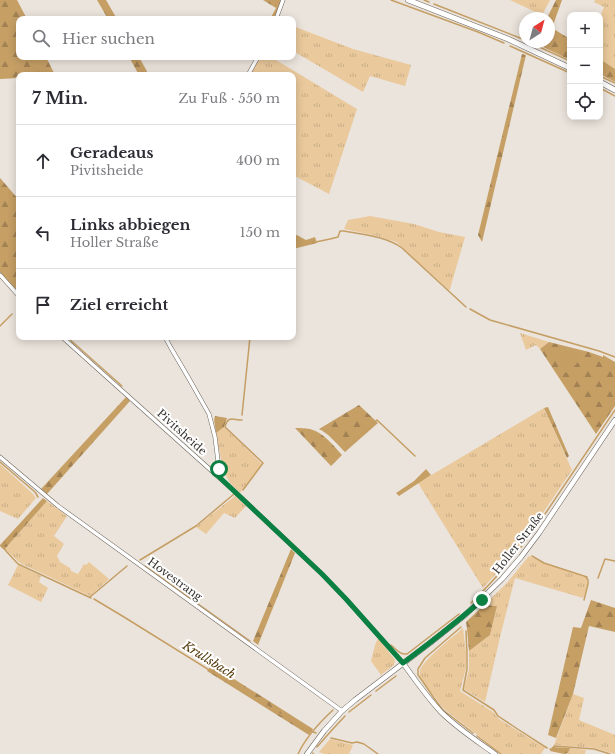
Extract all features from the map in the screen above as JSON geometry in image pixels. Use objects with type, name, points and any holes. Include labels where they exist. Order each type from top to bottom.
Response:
[{"type":"main road","points":[[408,0],[508,39],[567,67]]},
{"type":"main road","points":[[603,84],[615,90]]},
{"type":"street","points":[[277,16],[283,0]]},
{"type":"street","points":[[250,72],[256,60]]},
{"type":"street","points":[[0,275],[16,293]]},
{"type":"street","name":"Pivitsheide","points":[[65,340],[216,474],[316,569],[346,599],[403,663]]},
{"type":"street","points":[[167,340],[210,414],[215,437],[219,469],[216,474]]},
{"type":"street","name":"Holler Straße","points":[[307,754],[324,731],[355,700],[465,615],[502,579],[539,533],[615,420]]},
{"type":"street","name":"Hovestrang","points":[[0,457],[58,506],[342,712]]},
{"type":"street","points":[[403,663],[441,711],[495,754]]},
{"type":"green space","points":[[0,0],[17,0],[25,16],[16,16],[16,60],[48,60],[54,72],[16,72],[16,78],[0,79]]},
{"type":"green space","points":[[97,0],[106,0],[115,16],[106,16]]},
{"type":"green space","points":[[263,0],[281,0],[276,16],[272,16],[276,8]]},
{"type":"green space","points":[[510,0],[550,0],[544,12],[536,12]]},
{"type":"green space","points":[[556,0],[562,0],[555,20],[555,12],[550,12]]},
{"type":"green space","points":[[595,0],[615,0],[615,69],[603,61],[602,12],[604,7],[594,2]]},
{"type":"green space","points":[[296,27],[353,49],[411,65],[405,86],[370,76],[363,92],[296,53]]},
{"type":"green space","points":[[555,30],[567,37],[567,59],[545,48],[555,48]]},
{"type":"green space","points":[[522,54],[526,55],[482,242],[478,235]]},
{"type":"green space","points":[[131,60],[141,60],[147,72],[137,72]]},
{"type":"green space","points":[[258,60],[276,60],[296,72],[252,72]]},
{"type":"green space","points":[[603,61],[615,69],[615,82],[603,76]]},
{"type":"green space","points":[[296,72],[357,109],[329,194],[296,177]]},
{"type":"green space","points":[[0,178],[16,197],[16,290],[0,272]]},
{"type":"green space","points":[[370,216],[414,224],[439,232],[465,237],[450,289],[449,290],[396,242],[377,236],[344,229],[348,220]]},
{"type":"green space","points":[[296,235],[306,240],[315,237],[317,243],[296,248]]},
{"type":"green space","points":[[520,333],[549,342],[540,349],[536,345],[526,350]]},
{"type":"green space","points":[[549,342],[603,357],[603,355],[615,362],[615,406],[596,434],[540,349]]},
{"type":"green space","points":[[126,397],[130,401],[47,494],[41,489]]},
{"type":"green space","points":[[359,405],[378,423],[345,452],[330,436],[319,429]]},
{"type":"green space","points":[[548,407],[569,456],[567,458],[544,408]]},
{"type":"green space","points":[[544,408],[572,470],[530,532],[504,565],[483,588],[418,483]]},
{"type":"green space","points":[[215,416],[227,418],[224,427],[216,433],[214,420]]},
{"type":"green space","points":[[224,427],[262,464],[240,493],[230,483],[223,470],[216,433]]},
{"type":"green space","points":[[295,428],[310,429],[320,433],[342,455],[331,466]]},
{"type":"green space","points":[[0,464],[36,498],[18,519],[0,511]]},
{"type":"green space","points":[[426,469],[431,475],[399,496],[396,493],[414,481]]},
{"type":"green space","points":[[235,496],[246,506],[235,518],[224,513],[206,534],[196,527]]},
{"type":"green space","points":[[43,498],[47,501],[4,550],[0,545]]},
{"type":"green space","points":[[47,501],[67,516],[54,536],[64,544],[57,556],[60,562],[70,568],[71,571],[78,574],[84,564],[86,565],[89,562],[109,579],[90,596],[20,563],[5,549]]},
{"type":"green space","points":[[291,549],[295,553],[258,645],[253,641]]},
{"type":"green space","points":[[529,556],[544,563],[585,577],[587,582],[586,590],[583,598],[515,578],[485,702],[464,689],[469,669],[469,651],[490,635],[497,606],[484,605],[506,584]]},
{"type":"green space","points":[[18,565],[41,576],[39,582],[48,588],[41,602],[8,585]]},
{"type":"green space","points":[[591,600],[615,608],[615,632],[589,626],[573,694],[556,738],[548,735],[573,627],[581,628]]},
{"type":"green space","points":[[484,605],[497,606],[490,635],[469,651],[466,622]]},
{"type":"green space","points":[[463,628],[466,668],[460,691],[493,712],[499,719],[545,748],[541,754],[502,754],[444,709],[421,679],[420,671],[423,665],[433,654]]},
{"type":"green space","points":[[378,638],[395,660],[394,665],[381,675],[371,661]]},
{"type":"green space","points":[[212,665],[313,729],[309,735],[207,671]]},
{"type":"green space","points":[[573,694],[584,698],[579,720],[615,735],[615,754],[594,748],[554,745]]},
{"type":"green space","points":[[330,739],[353,745],[349,754],[324,754],[319,752]]},
{"type":"green space","points":[[552,747],[570,748],[568,753],[564,754],[550,751]]},
{"type":"green space","points":[[570,748],[586,750],[585,754],[566,754]]},
{"type":"shaded area","points":[[564,351],[579,356],[580,358],[566,373],[561,368],[560,361],[560,356]]},
{"type":"shaded area","points":[[314,434],[323,441],[319,445],[317,445],[311,437]]},
{"type":"shaded area","points":[[326,443],[336,453],[338,457],[335,460],[320,448]]},
{"type":"waterway","points":[[391,0],[504,43]]},
{"type":"waterway","points":[[424,0],[429,2]]},
{"type":"waterway","points":[[434,4],[519,38]]},
{"type":"waterway","points":[[510,46],[567,72]]},
{"type":"waterway","points":[[542,48],[567,60]]},
{"type":"waterway","points":[[603,77],[615,83]]},
{"type":"waterway","points":[[603,90],[615,96]]},
{"type":"waterway","points":[[311,243],[338,237],[340,231],[367,235],[389,241],[402,248],[466,307]]},
{"type":"waterway","points":[[470,309],[490,320],[599,351],[615,357]]},
{"type":"waterway","points":[[0,326],[12,314]]},
{"type":"waterway","points":[[70,340],[122,386]]},
{"type":"waterway","points":[[242,415],[250,340]]},
{"type":"waterway","points":[[545,514],[615,410]]},
{"type":"waterway","points":[[242,420],[229,420],[225,427],[263,463],[243,490]]},
{"type":"waterway","points":[[345,449],[377,420],[415,456]]},
{"type":"waterway","name":"Krullsbach","points":[[0,462],[35,492],[38,497]]},
{"type":"waterway","points":[[140,560],[196,526],[234,494]]},
{"type":"waterway","name":"Krullsbach","points":[[41,502],[3,546],[18,564],[91,598]]},
{"type":"waterway","points":[[471,603],[490,584],[540,522]]},
{"type":"waterway","points":[[532,556],[544,563],[587,577]]},
{"type":"waterway","points":[[598,578],[605,559],[615,561]]},
{"type":"waterway","points":[[90,597],[127,566]]},
{"type":"waterway","points":[[145,566],[250,641]]},
{"type":"waterway","points":[[584,600],[588,584],[586,577]]},
{"type":"waterway","name":"Krullsbach","points":[[94,599],[301,727],[316,733]]},
{"type":"waterway","points":[[391,645],[400,653],[407,654],[459,614]]},
{"type":"waterway","points":[[418,669],[425,658],[461,627]]},
{"type":"waterway","points":[[466,631],[467,669],[463,690],[494,710],[498,716],[547,748]]},
{"type":"waterway","points":[[418,670],[418,675],[443,710],[473,733]]},
{"type":"waterway","points":[[376,691],[396,676]]},
{"type":"waterway","points":[[349,712],[371,695]]},
{"type":"waterway","name":"Krullsbach","points":[[298,754],[314,730],[333,710]]},
{"type":"waterway","points":[[317,747],[345,716]]},
{"type":"waterway","points":[[477,736],[501,754]]},
{"type":"waterway","name":"Krullsbach","points":[[331,738],[364,744],[378,754]]},
{"type":"waterway","points":[[550,749],[553,750],[554,746],[594,749],[610,754]]},
{"type":"route","points":[[219,469],[216,474],[322,574],[403,663],[447,630],[482,600]]}]
